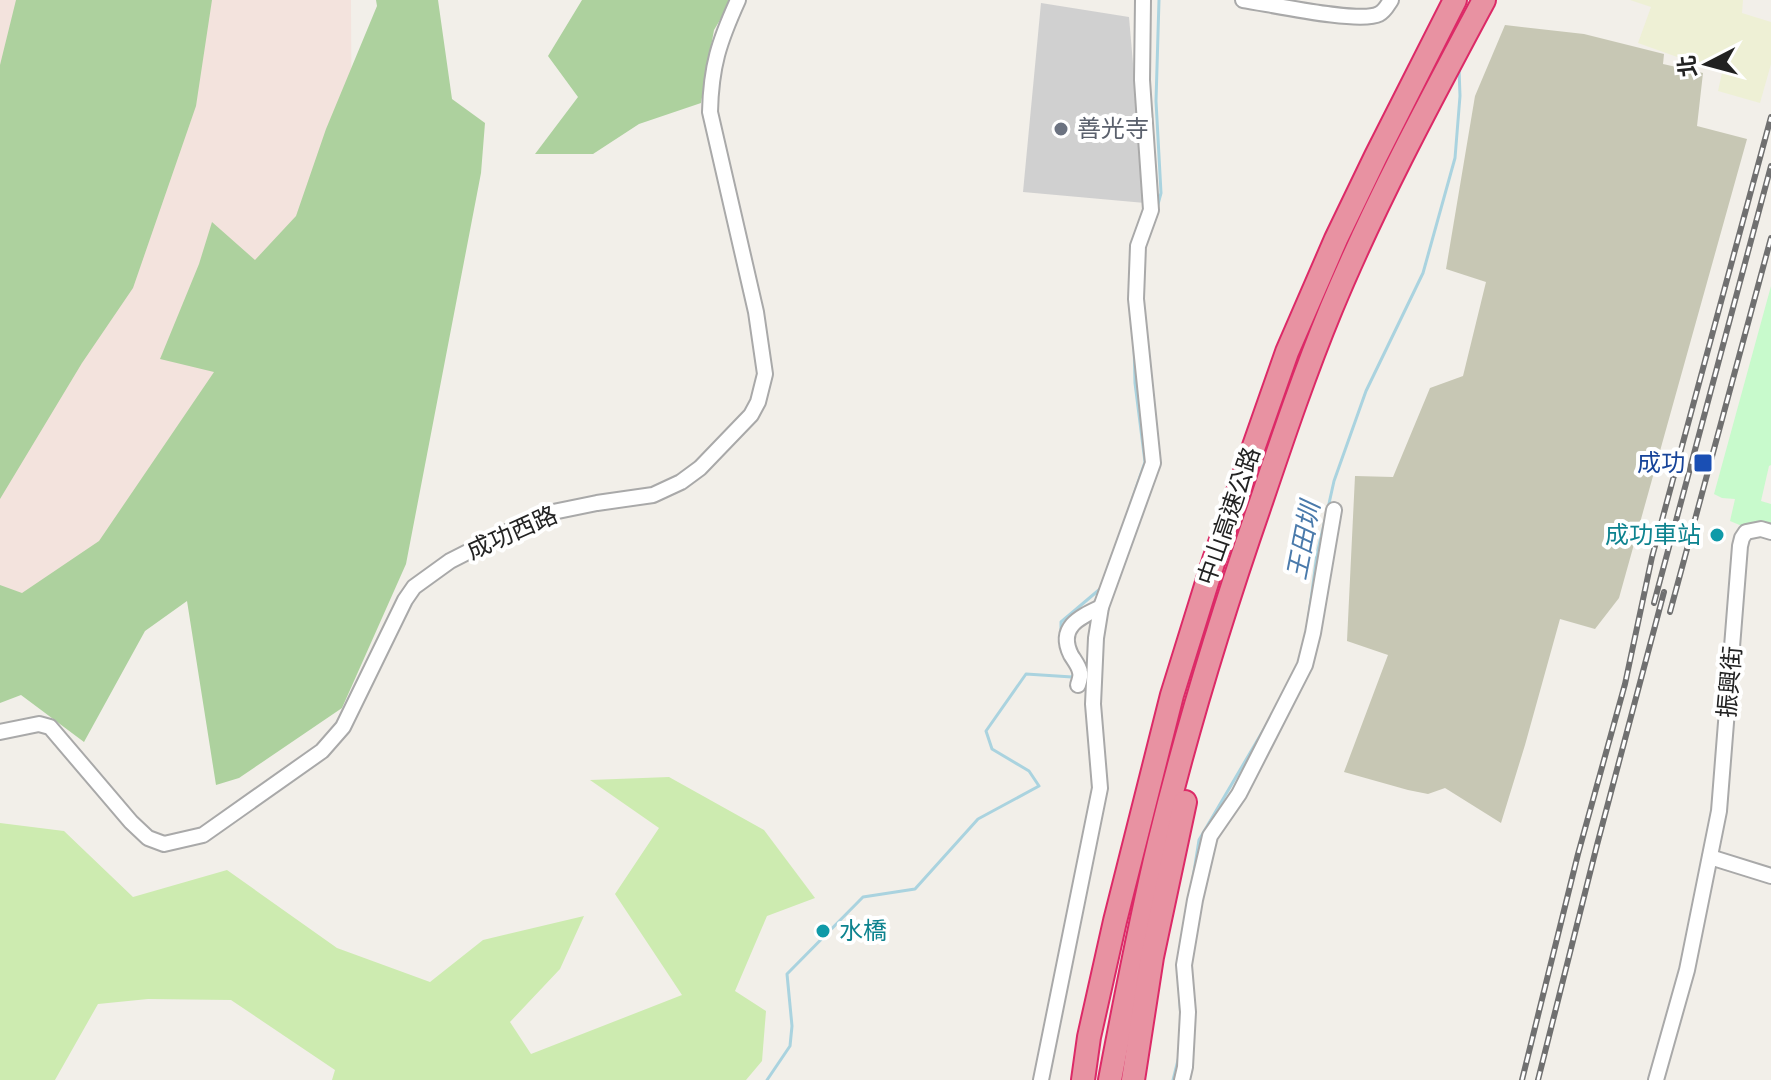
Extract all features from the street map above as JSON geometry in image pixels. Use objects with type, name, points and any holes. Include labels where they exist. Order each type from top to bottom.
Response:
[{"type":"highway","name":"中山高速公路","points":[[1081,1080],[1115,921],[1161,737],[1214,560],[1287,352],[1336,239],[1455,0]]},
{"type":"highway","name":"中山高速公路","points":[[1110,1080],[1156,857],[1232,586],[1309,363],[1362,240],[1480,7]]},
{"type":"highway","points":[[1133,1080],[1152,957],[1187,791],[1187,742]]},
{"type":"street","name":"成功西路","points":[[0,732],[39,724],[50,727],[148,838],[164,844],[203,835],[322,751],[343,727],[414,587],[450,561],[553,512],[653,495],[681,482],[700,468],[751,415],[758,402],[765,374],[756,312],[710,112],[710,81],[717,47],[738,0]]},
{"type":"street","points":[[1041,1080],[1100,788],[1093,704],[1096,638],[1101,607],[1153,463],[1136,299],[1138,246],[1151,210],[1142,80],[1143,0]]},
{"type":"street","points":[[1243,0],[1357,18],[1378,15],[1391,0]]},
{"type":"street","points":[[1182,1080],[1188,1012],[1184,965],[1210,836],[1239,794],[1305,665],[1334,510]]},
{"type":"street","name":"振興街","points":[[1656,1080],[1687,970],[1719,811],[1740,546],[1746,532],[1761,529],[1771,532]]},
{"type":"street","points":[[1078,685],[1080,670],[1068,649],[1066,636],[1074,622],[1101,607]]},
{"type":"street","points":[[1710,857],[1771,876]]},
{"type":"shaded area","points":[[0,0],[351,0],[352,189],[70,683],[0,645]]},
{"type":"shaded area","points":[[1630,0],[1743,0],[1742,13],[1771,22],[1771,64],[1760,103],[1718,91],[1722,73],[1638,43],[1651,7]]},
{"type":"shaded area","points":[[1041,3],[1129,17],[1145,203],[1023,192]]},
{"type":"shaded area","points":[[1505,25],[1584,34],[1664,54],[1663,64],[1703,73],[1697,126],[1747,139],[1619,598],[1595,629],[1560,619],[1501,823],[1445,788],[1428,794],[1344,772],[1388,655],[1347,641],[1355,476],[1393,477],[1430,388],[1463,376],[1486,282],[1446,269],[1475,96]]},
{"type":"green space","points":[[16,0],[212,0],[196,106],[133,288],[82,363],[0,499],[0,65]]},
{"type":"green space","points":[[376,0],[438,0],[452,99],[485,123],[481,173],[406,564],[342,708],[239,778],[216,785],[187,601],[145,631],[84,742],[21,695],[0,703],[0,585],[22,593],[99,541],[214,372],[160,359],[199,264],[212,222],[255,260],[296,216],[326,129],[377,6]]},
{"type":"green space","points":[[582,0],[732,0],[714,30],[701,103],[639,124],[593,154],[535,154],[578,97],[548,56]]},
{"type":"green space","points":[[1771,286],[1771,465],[1761,501],[1771,504],[1771,535],[1746,532],[1742,526],[1730,521],[1735,499],[1714,494]]},
{"type":"green space","points":[[669,777],[764,830],[815,898],[767,916],[735,991],[766,1011],[762,1061],[746,1080],[332,1080],[335,1070],[231,1000],[148,999],[98,1004],[55,1080],[0,1080],[0,823],[64,831],[133,897],[227,870],[337,948],[430,982],[483,940],[584,916],[560,969],[510,1022],[531,1054],[682,995],[615,894],[659,828],[590,780]]},
{"type":"waterway","points":[[1157,208],[1161,193],[1156,101],[1159,0]]},
{"type":"waterway","name":"王田圳","points":[[1328,508],[1334,481],[1366,391],[1423,273],[1455,158],[1459,68]]},
{"type":"waterway","points":[[1131,503],[1145,462],[1135,383],[1134,342]]},
{"type":"waterway","name":"王田圳","points":[[1309,615],[1325,520]]},
{"type":"waterway","points":[[1061,631],[1061,622],[1100,589]]},
{"type":"waterway","points":[[767,1080],[790,1046],[792,1026],[787,974],[863,897],[915,889],[978,819],[1039,786],[1029,771],[992,749],[986,731],[1026,674],[1072,677],[1074,672]]},
{"type":"waterway","name":"王田圳","points":[[1193,878],[1199,840],[1267,724]]},
{"type":"waterway","name":"王田圳","points":[[1179,984],[1181,1020]]},
{"type":"waterway","name":"王田圳","points":[[1173,1080],[1180,1052]]},
{"type":"railway","points":[[1522,1080],[1578,854],[1625,684],[1652,557],[1771,117]]},
{"type":"railway","points":[[1654,603],[1771,166]]},
{"type":"railway","points":[[1670,612],[1771,238]]},
{"type":"railway","points":[[1538,1080],[1664,592]]},
{"type":"place","name":"善光寺","points":[[1061,129]]},
{"type":"place","name":"成功","points":[[1703,463]]},
{"type":"place","name":"成功車站","points":[[1717,535]]},
{"type":"place","name":"水橋","points":[[823,931]]}]
